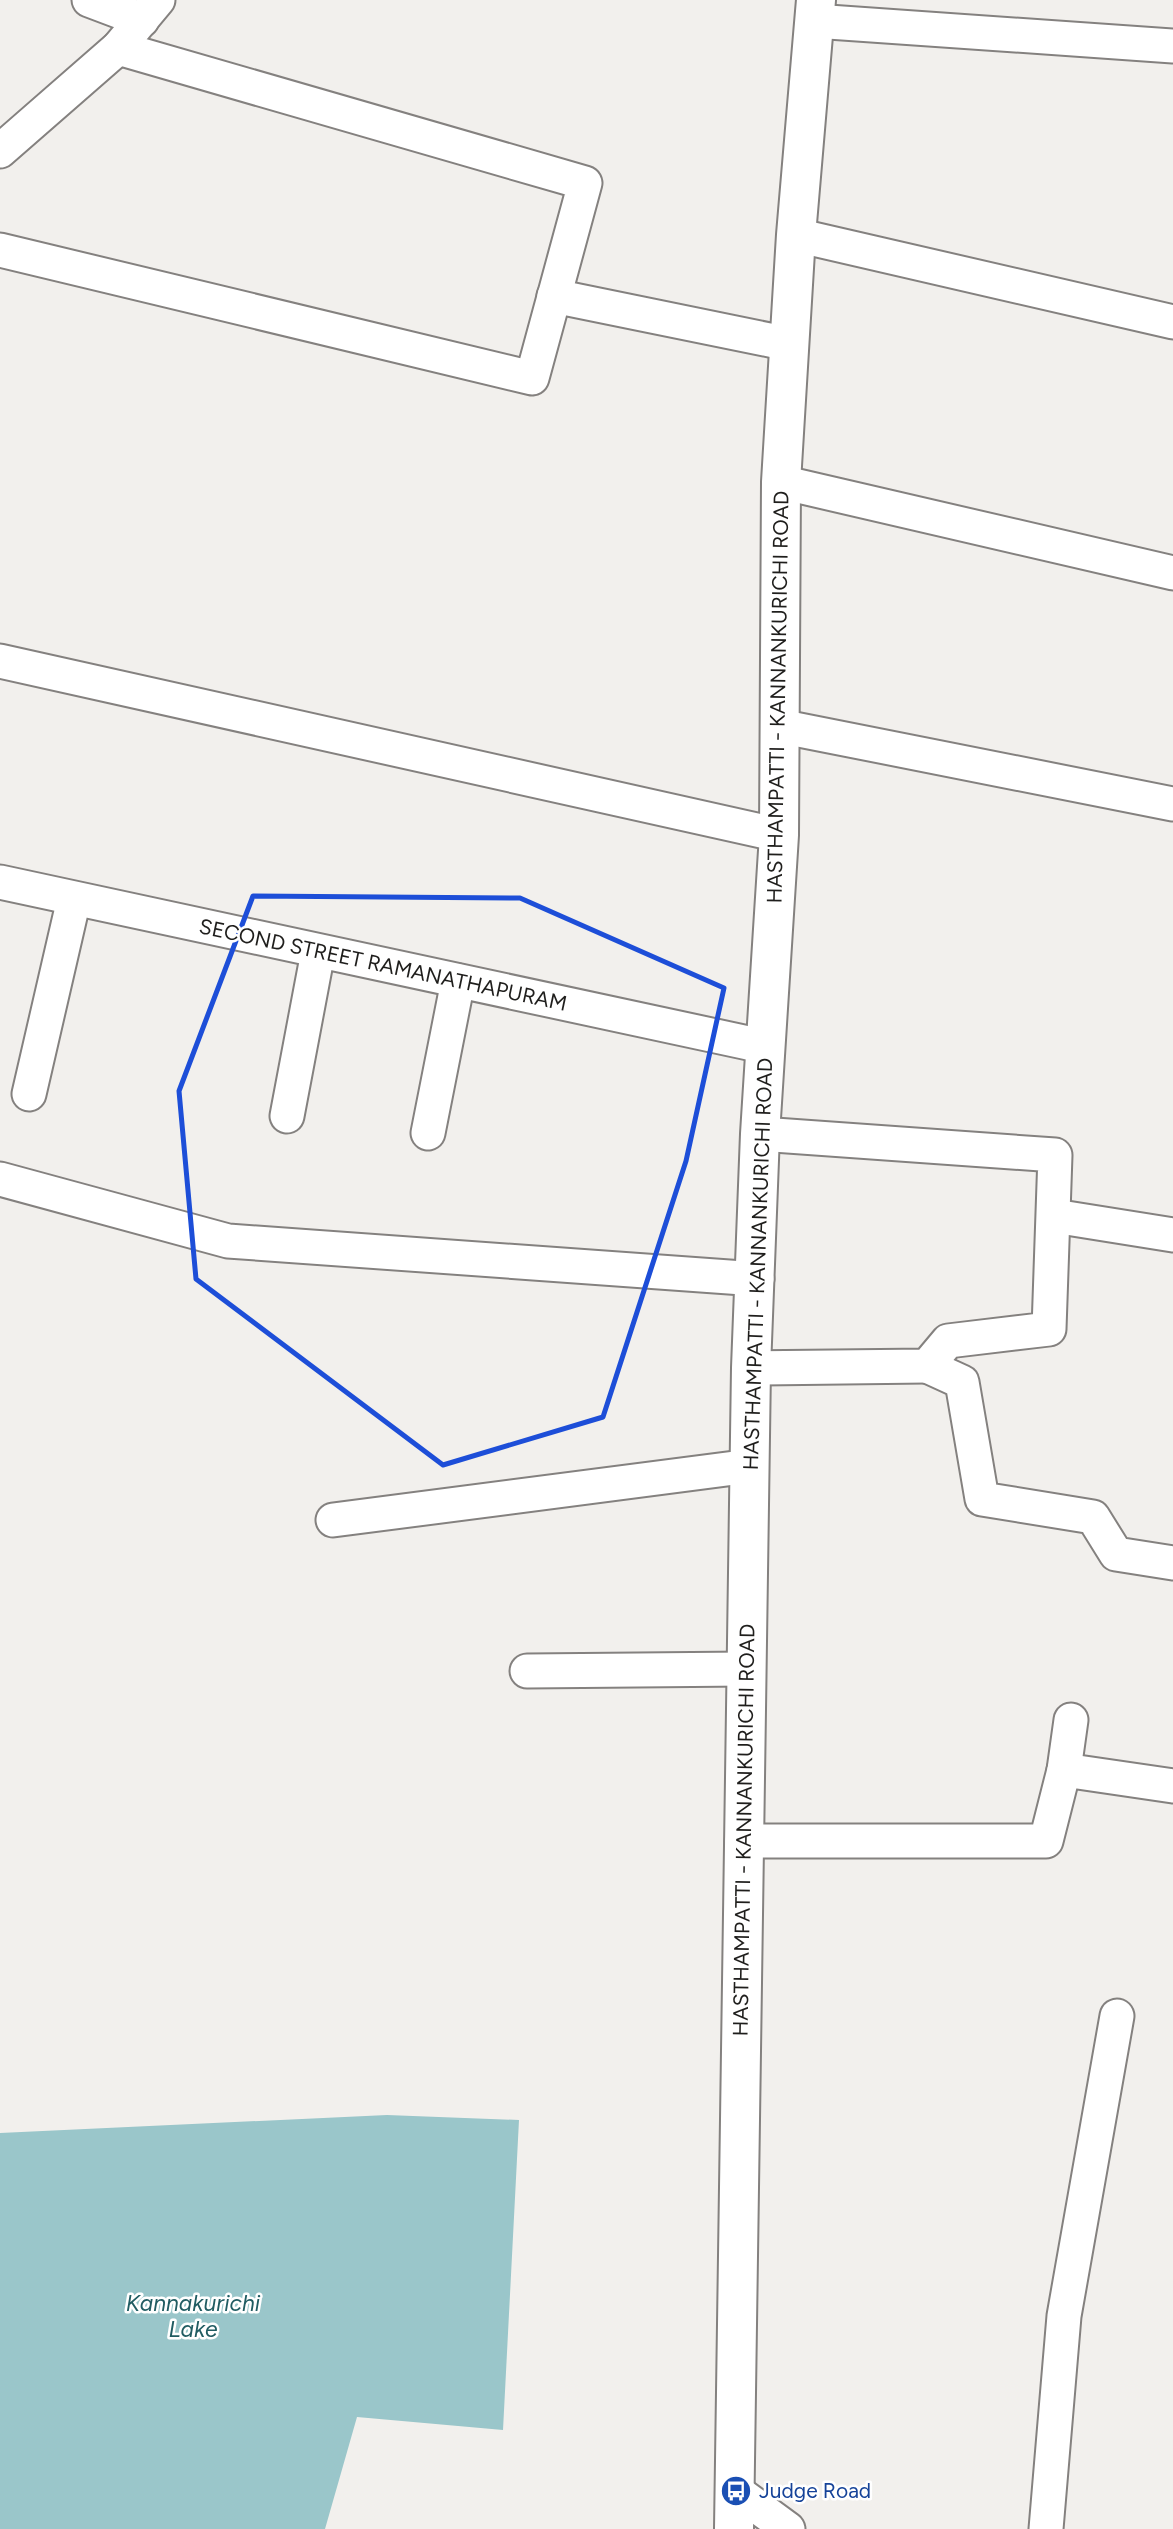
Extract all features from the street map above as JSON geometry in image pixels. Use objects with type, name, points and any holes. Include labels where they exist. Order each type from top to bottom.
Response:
[{"type":"main road","name":"HASTHAMPATTI - KANNANKURICHI ROAD","points":[[734,2529],[751,1368],[757,1279],[760,1134],[779,835],[781,482],[796,235],[815,11]]},
{"type":"street","points":[[89,0],[150,10]]},
{"type":"street","points":[[0,151],[118,48],[150,10]]},
{"type":"street","points":[[815,11],[1173,46]]},
{"type":"street","points":[[0,250],[532,378],[585,183],[118,48]]},
{"type":"street","points":[[796,235],[1173,322]]},
{"type":"street","points":[[554,296],[789,344]]},
{"type":"street","points":[[781,482],[1173,573]]},
{"type":"street","points":[[0,661],[779,835]]},
{"type":"street","points":[[779,726],[1173,804]]},
{"type":"street","name":"SECOND STREET RAMANATHAPURAM","points":[[0,882],[767,1047]]},
{"type":"street","points":[[29,1094],[74,899]]},
{"type":"street","points":[[287,1116],[318,952]]},
{"type":"street","points":[[428,1133],[458,981]]},
{"type":"street","points":[[760,1134],[1055,1155],[1049,1329],[948,1341],[927,1366]]},
{"type":"street","points":[[0,1179],[229,1241],[757,1279]]},
{"type":"street","points":[[1054,1216],[1173,1235]]},
{"type":"street","points":[[751,1368],[927,1366],[962,1382],[982,1499],[1093,1517],[1116,1554],[1173,1563]]},
{"type":"street","points":[[333,1520],[750,1466]]},
{"type":"street","points":[[527,1671],[747,1669]]},
{"type":"street","points":[[742,1841],[1046,1840],[1064,1770],[1071,1720]]},
{"type":"street","points":[[1064,1770],[1173,1786]]},
{"type":"street","points":[[1046,2529],[1063,2316],[1117,2016]]},
{"type":"street","points":[[736,2491],[788,2529]]},
{"type":"highlighted area","points":[[253,896],[520,898],[724,988],[686,1161],[603,1417],[443,1465],[196,1279],[179,1091]]},
{"type":"water","name":"Kannakurichi Lake","points":[[387,2115],[519,2120],[503,2430],[357,2417],[325,2529],[0,2529],[0,2133]]},
{"type":"place","name":"Judge Road","points":[[736,2491]]}]
